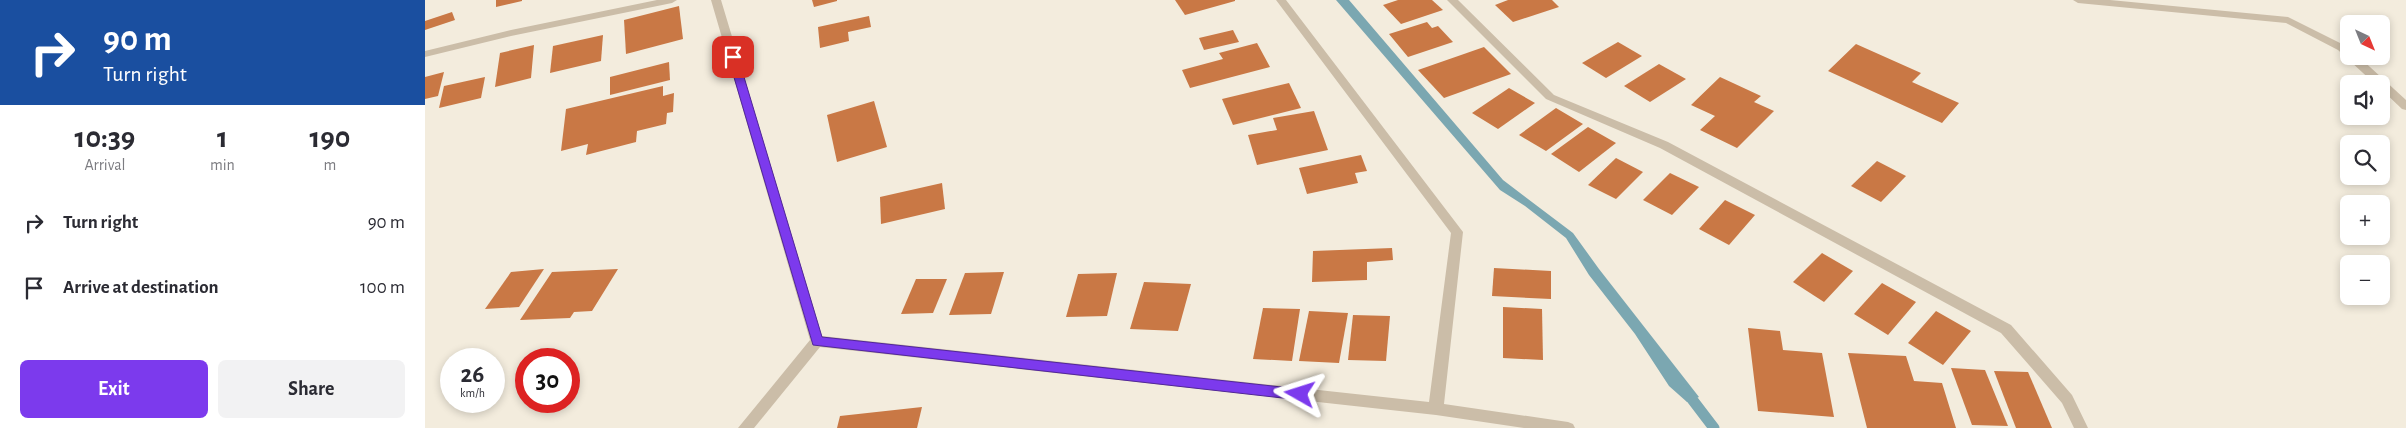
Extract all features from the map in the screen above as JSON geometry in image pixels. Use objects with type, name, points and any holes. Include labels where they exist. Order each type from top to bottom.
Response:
[{"type":"street","points":[[425,54],[511,33],[672,0]]},
{"type":"street","points":[[717,0],[817,341]]},
{"type":"street","points":[[1281,0],[1457,232],[1436,409]]},
{"type":"street","points":[[1452,0],[1549,97],[1664,145],[2006,328],[2067,399],[2081,428]]},
{"type":"street","points":[[2078,0],[2289,20],[2340,47]]},
{"type":"street","points":[[2361,65],[2406,106]]},
{"type":"street","points":[[817,341],[1436,409],[1568,428]]},
{"type":"street","points":[[745,428],[817,341]]},
{"type":"water","points":[[1336,0],[1349,0],[1503,180],[1573,233],[1699,397],[1687,402],[1669,386],[1635,334],[1589,275],[1566,238],[1525,206],[1500,190]]},
{"type":"building","points":[[496,0],[522,0],[522,1],[496,7]]},
{"type":"building","points":[[812,0],[837,0],[837,1],[814,7]]},
{"type":"building","points":[[1175,0],[1235,0],[1235,1],[1185,15]]},
{"type":"building","points":[[1398,0],[1432,0],[1443,10],[1401,24],[1383,5]]},
{"type":"building","points":[[1508,0],[1552,0],[1559,7],[1513,22],[1495,5]]},
{"type":"building","points":[[679,6],[683,39],[626,54],[624,20]]},
{"type":"building","points":[[452,12],[455,20],[425,30],[425,21]]},
{"type":"building","points":[[869,16],[871,27],[848,32],[849,41],[820,48],[818,27]]},
{"type":"building","points":[[1427,22],[1432,28],[1438,26],[1453,42],[1408,57],[1389,34]]},
{"type":"building","points":[[1233,30],[1239,42],[1204,50],[1199,38]]},
{"type":"building","points":[[603,35],[601,61],[550,73],[553,46]]},
{"type":"building","points":[[1618,42],[1642,56],[1606,78],[1582,63]]},
{"type":"building","points":[[1257,43],[1270,67],[1190,88],[1182,70],[1223,59],[1219,53]]},
{"type":"building","points":[[1856,44],[1921,73],[1912,82],[1959,103],[1942,123],[1828,71]]},
{"type":"building","points":[[534,45],[531,78],[495,87],[500,53]]},
{"type":"building","points":[[1484,47],[1511,74],[1444,98],[1418,70]]},
{"type":"building","points":[[669,62],[670,80],[610,95],[610,77]]},
{"type":"building","points":[[1659,64],[1686,79],[1650,102],[1624,86]]},
{"type":"building","points":[[444,72],[438,96],[425,99],[425,77]]},
{"type":"building","points":[[485,77],[481,98],[439,108],[444,86]]},
{"type":"building","points":[[1720,77],[1761,96],[1754,102],[1774,111],[1737,148],[1700,130],[1715,116],[1691,105]]},
{"type":"building","points":[[1289,83],[1301,108],[1233,125],[1222,99]]},
{"type":"building","points":[[663,86],[663,96],[674,93],[673,112],[667,113],[666,124],[637,131],[636,142],[586,155],[588,144],[561,151],[566,109]]},
{"type":"building","points":[[1509,88],[1535,103],[1498,129],[1472,113]]},
{"type":"building","points":[[874,101],[887,147],[837,162],[827,115]]},
{"type":"building","points":[[1556,108],[1583,124],[1546,151],[1519,135]]},
{"type":"building","points":[[1314,111],[1328,150],[1257,165],[1248,135],[1277,130],[1273,118]]},
{"type":"building","points":[[1588,127],[1616,143],[1579,172],[1551,154]]},
{"type":"building","points":[[1361,155],[1367,171],[1355,173],[1358,183],[1307,194],[1299,168]]},
{"type":"building","points":[[1616,158],[1643,172],[1616,199],[1588,185]]},
{"type":"building","points":[[1877,161],[1906,176],[1881,202],[1851,186]]},
{"type":"building","points":[[1670,173],[1699,187],[1672,215],[1643,200]]},
{"type":"building","points":[[942,183],[945,209],[881,224],[880,197]]},
{"type":"building","points":[[1725,200],[1755,215],[1729,245],[1699,229]]},
{"type":"building","points":[[1392,248],[1393,260],[1367,262],[1367,280],[1312,282],[1313,251]]},
{"type":"building","points":[[1822,253],[1853,271],[1824,302],[1793,282]]},
{"type":"building","points":[[1494,268],[1551,271],[1551,299],[1492,296]]},
{"type":"building","points":[[544,269],[519,307],[485,309],[511,272]]},
{"type":"building","points":[[618,269],[592,311],[574,312],[570,318],[520,320],[552,272]]},
{"type":"building","points":[[1004,272],[991,314],[949,315],[965,273]]},
{"type":"building","points":[[1117,273],[1107,316],[1066,317],[1078,274]]},
{"type":"building","points":[[916,279],[947,279],[933,313],[901,314]]},
{"type":"building","points":[[1144,282],[1191,284],[1178,331],[1130,329]]},
{"type":"building","points":[[1882,283],[1916,302],[1888,335],[1854,314]]},
{"type":"building","points":[[1503,307],[1542,309],[1543,360],[1503,358]]},
{"type":"building","points":[[1263,308],[1300,309],[1292,361],[1253,359]]},
{"type":"building","points":[[1309,311],[1348,313],[1339,363],[1299,361]]},
{"type":"building","points":[[1936,311],[1971,331],[1943,365],[1908,343]]},
{"type":"building","points":[[1353,315],[1390,316],[1386,361],[1348,360]]},
{"type":"building","points":[[1748,328],[1780,331],[1783,350],[1822,353],[1834,417],[1758,411]]},
{"type":"building","points":[[1848,353],[1906,356],[1914,381],[1942,383],[1956,428],[1867,428]]},
{"type":"building","points":[[1951,368],[1985,370],[2008,426],[1972,425]]},
{"type":"building","points":[[1994,371],[2028,372],[2052,428],[2016,428]]},
{"type":"building","points":[[922,407],[917,428],[837,428],[840,416]]},
{"type":"waterway","points":[[1685,390],[1714,428]]},
{"type":"route","points":[[733,57],[817,341],[1300,394]]}]
